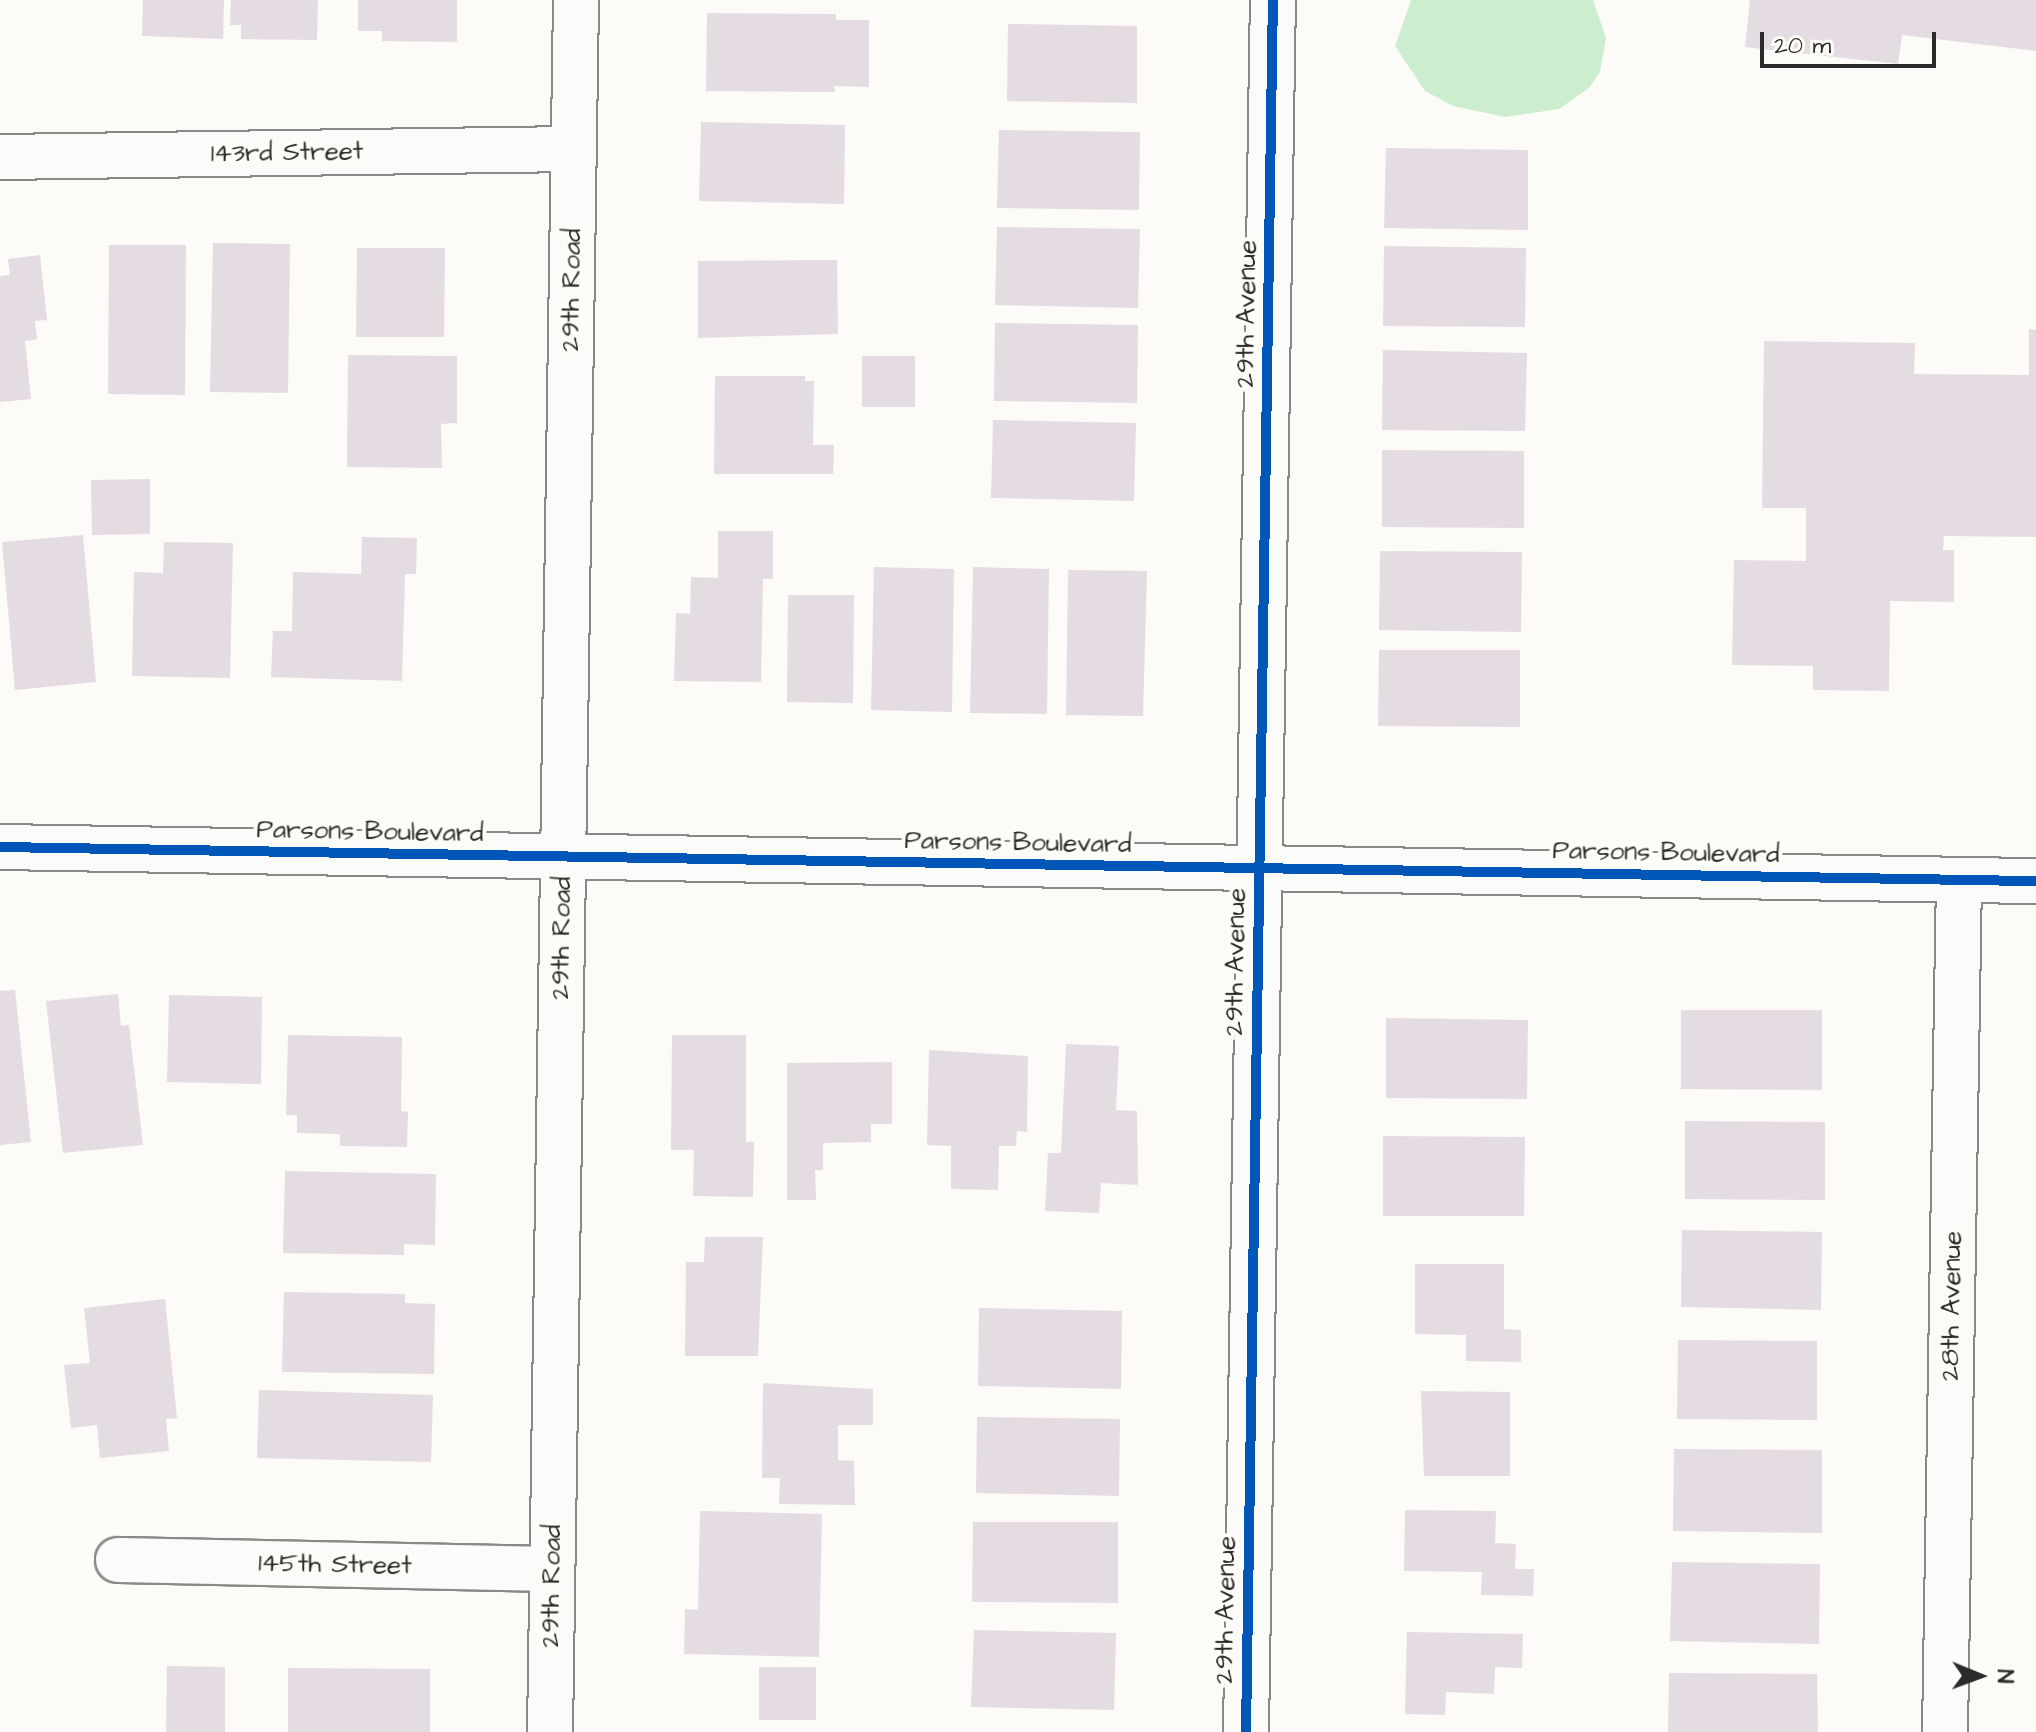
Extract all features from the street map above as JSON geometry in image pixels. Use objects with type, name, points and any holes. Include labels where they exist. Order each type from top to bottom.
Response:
[{"type":"street","name":"29th Road","points":[[550,1732],[576,0]]},
{"type":"street","name":"29th Avenue","points":[[1246,1732],[1273,0]]},
{"type":"street","name":"143rd Street","points":[[0,157],[574,149]]},
{"type":"street","name":"Parsons Boulevard","points":[[0,847],[2036,881]]},
{"type":"street","name":"28th Avenue","points":[[1945,1732],[1959,880]]},
{"type":"street","name":"145th Street","points":[[118,1560],[552,1569]]},
{"type":"green space","points":[[1411,0],[1593,0],[1606,38],[1600,72],[1589,88],[1559,109],[1505,117],[1453,106],[1425,91],[1395,46]]},
{"type":"building","points":[[143,0],[224,0],[223,39],[142,36]]},
{"type":"building","points":[[231,0],[318,0],[317,40],[241,39],[241,25],[230,25]]},
{"type":"building","points":[[358,0],[457,0],[457,42],[382,41],[382,31],[358,31]]},
{"type":"building","points":[[1750,0],[2036,0],[2036,51],[1902,35],[1898,64],[1745,47]]},
{"type":"building","points":[[707,13],[836,14],[836,20],[869,20],[869,87],[834,86],[835,92],[706,91]]},
{"type":"building","points":[[1008,24],[1137,26],[1137,103],[1007,101]]},
{"type":"building","points":[[701,122],[845,125],[844,204],[699,201]]},
{"type":"building","points":[[999,130],[1140,132],[1139,210],[997,208]]},
{"type":"building","points":[[1386,148],[1528,150],[1528,230],[1384,228]]},
{"type":"building","points":[[997,227],[1140,229],[1138,308],[995,305]]},
{"type":"building","points":[[213,243],[290,244],[288,393],[210,392]]},
{"type":"building","points":[[109,245],[186,245],[185,395],[108,394]]},
{"type":"building","points":[[1384,246],[1526,248],[1525,327],[1383,326]]},
{"type":"building","points":[[357,248],[445,248],[444,337],[356,337]]},
{"type":"building","points":[[40,255],[47,320],[35,321],[37,339],[25,341],[31,399],[0,402],[0,276],[10,275],[8,259]]},
{"type":"building","points":[[837,260],[838,334],[698,338],[698,261]]},
{"type":"building","points":[[995,323],[1138,325],[1137,403],[994,401]]},
{"type":"building","points":[[2029,329],[2036,330],[2036,537],[1944,536],[1943,550],[1954,550],[1954,602],[1890,601],[1889,691],[1813,690],[1813,666],[1732,665],[1734,560],[1806,561],[1806,508],[1762,508],[1764,341],[1915,343],[1914,374],[2029,375]]},
{"type":"building","points":[[1383,350],[1527,353],[1525,431],[1382,430]]},
{"type":"building","points":[[348,355],[457,356],[457,423],[441,424],[442,468],[347,467]]},
{"type":"building","points":[[862,356],[915,356],[915,407],[862,407]]},
{"type":"building","points":[[715,376],[805,376],[805,381],[814,381],[813,445],[834,445],[833,474],[714,474]]},
{"type":"building","points":[[993,420],[1136,423],[1134,501],[991,498]]},
{"type":"building","points":[[1382,450],[1524,451],[1524,528],[1382,527]]},
{"type":"building","points":[[150,479],[150,534],[92,535],[91,480]]},
{"type":"building","points":[[718,531],[773,531],[773,579],[763,579],[761,682],[674,681],[676,613],[690,614],[691,577],[718,578]]},
{"type":"building","points":[[83,535],[96,682],[15,690],[2,542]]},
{"type":"building","points":[[362,537],[417,538],[416,574],[405,574],[402,681],[271,677],[273,631],[292,631],[293,572],[361,574]]},
{"type":"building","points":[[164,542],[233,543],[230,678],[132,676],[134,572],[163,573]]},
{"type":"building","points":[[1380,551],[1522,552],[1521,632],[1379,630]]},
{"type":"building","points":[[874,567],[954,569],[952,712],[871,710]]},
{"type":"building","points":[[973,567],[1049,569],[1047,714],[970,713]]},
{"type":"building","points":[[1068,570],[1147,571],[1143,716],[1066,715]]},
{"type":"building","points":[[788,595],[854,595],[853,703],[787,702]]},
{"type":"building","points":[[1379,650],[1520,650],[1520,727],[1378,726]]},
{"type":"building","points":[[15,990],[31,1142],[0,1145],[0,991]]},
{"type":"building","points":[[118,994],[121,1026],[129,1025],[143,1145],[63,1153],[46,1001]]},
{"type":"building","points":[[169,995],[262,997],[261,1084],[167,1082]]},
{"type":"building","points":[[1681,1010],[1822,1010],[1822,1090],[1681,1089]]},
{"type":"building","points":[[1386,1018],[1528,1020],[1527,1099],[1386,1098]]},
{"type":"building","points":[[288,1035],[402,1037],[401,1111],[408,1112],[407,1147],[340,1146],[340,1134],[297,1133],[297,1115],[286,1115]]},
{"type":"building","points":[[672,1035],[746,1035],[746,1142],[754,1142],[753,1197],[693,1196],[694,1150],[671,1150]]},
{"type":"building","points":[[1066,1044],[1119,1046],[1116,1110],[1137,1111],[1138,1185],[1101,1183],[1099,1213],[1045,1211],[1048,1153],[1061,1153]]},
{"type":"building","points":[[929,1050],[1028,1056],[1027,1132],[1017,1131],[1016,1146],[999,1146],[998,1190],[951,1189],[951,1146],[927,1145]]},
{"type":"building","points":[[892,1062],[892,1124],[871,1124],[871,1142],[823,1143],[823,1170],[815,1170],[816,1200],[787,1200],[787,1063]]},
{"type":"building","points":[[1685,1121],[1825,1122],[1825,1200],[1685,1199]]},
{"type":"building","points":[[1383,1136],[1525,1137],[1524,1216],[1383,1216]]},
{"type":"building","points":[[285,1171],[436,1174],[435,1245],[404,1244],[404,1255],[283,1253]]},
{"type":"building","points":[[1682,1230],[1822,1232],[1821,1310],[1681,1307]]},
{"type":"building","points":[[705,1237],[763,1237],[758,1356],[685,1356],[686,1262],[704,1262]]},
{"type":"building","points":[[1415,1264],[1504,1264],[1504,1329],[1521,1330],[1521,1362],[1466,1361],[1466,1335],[1415,1334]]},
{"type":"building","points":[[284,1292],[405,1294],[405,1303],[435,1304],[434,1374],[282,1372]]},
{"type":"building","points":[[165,1299],[177,1418],[166,1419],[169,1451],[100,1458],[97,1425],[71,1428],[64,1365],[90,1363],[84,1308]]},
{"type":"building","points":[[979,1308],[1122,1311],[1121,1389],[978,1386]]},
{"type":"building","points":[[1678,1340],[1817,1341],[1817,1420],[1677,1419]]},
{"type":"building","points":[[763,1383],[873,1389],[873,1425],[838,1425],[838,1460],[854,1461],[855,1505],[779,1504],[780,1478],[762,1478]]},
{"type":"building","points":[[259,1390],[433,1395],[431,1462],[257,1458]]},
{"type":"building","points":[[1421,1391],[1510,1392],[1510,1476],[1424,1476]]},
{"type":"building","points":[[977,1417],[1120,1419],[1119,1496],[976,1493]]},
{"type":"building","points":[[1674,1449],[1822,1450],[1822,1533],[1673,1531]]},
{"type":"building","points":[[1405,1510],[1496,1511],[1495,1543],[1516,1544],[1515,1569],[1534,1569],[1533,1596],[1481,1595],[1482,1572],[1404,1571]]},
{"type":"building","points":[[700,1511],[822,1514],[819,1657],[684,1654],[685,1609],[698,1610]]},
{"type":"building","points":[[973,1522],[1118,1522],[1118,1603],[972,1602]]},
{"type":"building","points":[[1672,1562],[1820,1564],[1819,1644],[1670,1641]]},
{"type":"building","points":[[974,1630],[1116,1633],[1114,1710],[971,1707]]},
{"type":"building","points":[[1407,1632],[1523,1634],[1522,1668],[1495,1667],[1494,1694],[1446,1692],[1445,1715],[1405,1714]]},
{"type":"building","points":[[167,1666],[225,1667],[225,1732],[166,1732]]},
{"type":"building","points":[[759,1667],[816,1667],[816,1720],[759,1720]]},
{"type":"building","points":[[288,1668],[430,1669],[430,1732],[288,1732]]},
{"type":"building","points":[[1669,1673],[1817,1674],[1818,1732],[1668,1732]]},
{"type":"cycle path","points":[[1246,1732],[1273,0]]},
{"type":"cycle path","points":[[0,847],[2036,881]]}]
